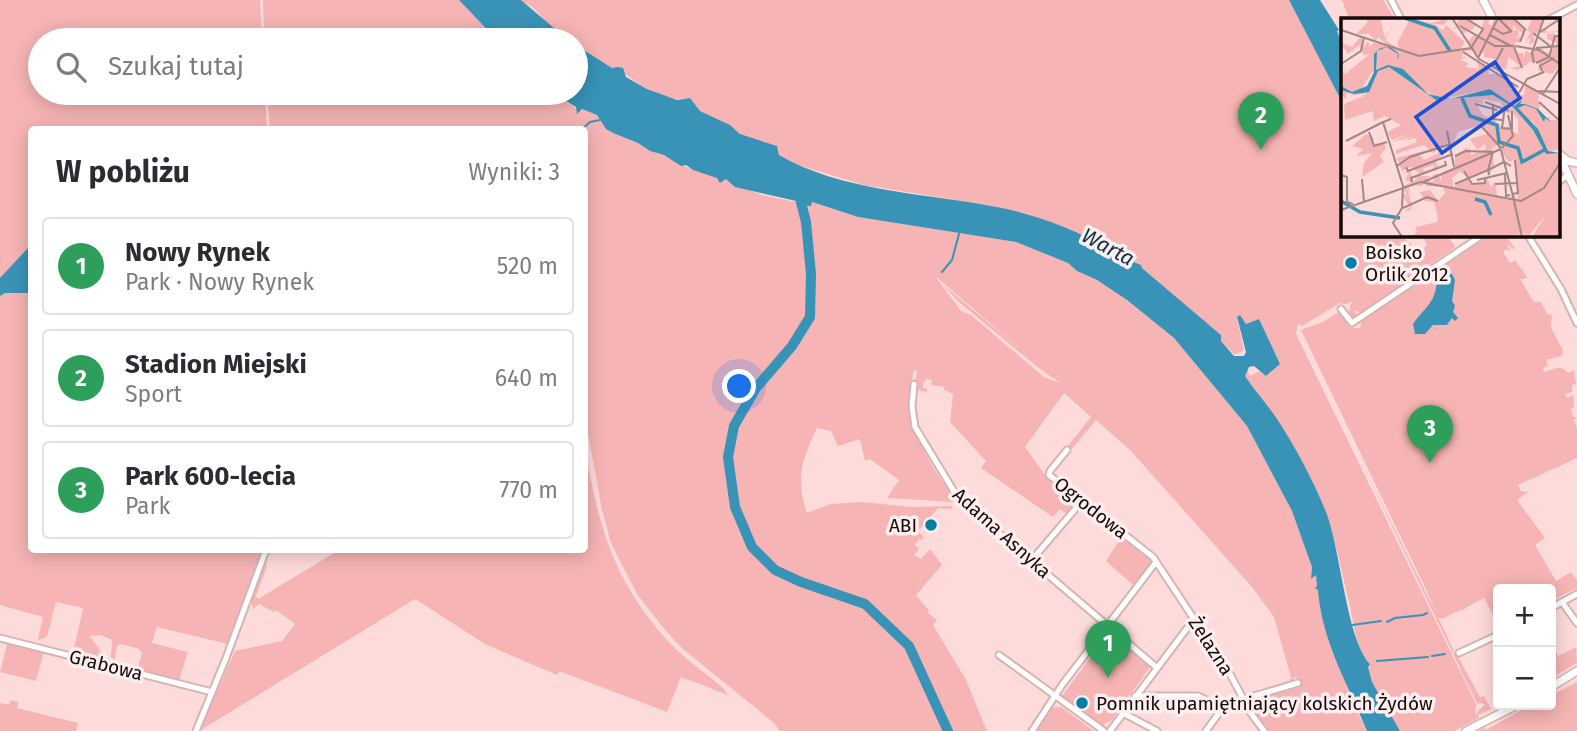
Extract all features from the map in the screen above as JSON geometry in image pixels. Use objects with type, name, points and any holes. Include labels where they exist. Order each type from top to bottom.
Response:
[{"type":"street","points":[[1391,0],[1400,18]]},
{"type":"street","points":[[1483,0],[1492,18]]},
{"type":"street","points":[[1552,18],[1577,5]]},
{"type":"street","points":[[1560,154],[1577,163]]},
{"type":"street","points":[[1560,157],[1577,194]]},
{"type":"street","points":[[1560,181],[1577,171]]},
{"type":"street","points":[[1341,309],[1352,323],[1481,236]]},
{"type":"street","points":[[1528,236],[1561,289],[1577,323]]},
{"type":"street","name":"Adama Asnyka","points":[[914,384],[914,421],[953,491],[964,504],[1156,667]]},
{"type":"street","name":"Ogrodowa","points":[[1067,450],[1049,474],[1147,551],[1156,562]]},
{"type":"street","points":[[1031,561],[1082,501]]},
{"type":"street","points":[[196,731],[265,553]]},
{"type":"street","points":[[1032,731],[1055,696],[1156,562]]},
{"type":"street","name":"Żelazna","points":[[1156,562],[1264,731]]},
{"type":"street","points":[[1556,605],[1577,594]]},
{"type":"street","points":[[1562,602],[1577,623]]},
{"type":"street","points":[[1110,731],[1194,619]]},
{"type":"street","points":[[1459,653],[1493,637]]},
{"type":"street","name":"Grabowa","points":[[0,638],[212,692]]},
{"type":"street","points":[[999,655],[1104,731]]},
{"type":"street","points":[[1556,684],[1577,671]]},
{"type":"street","points":[[1556,685],[1577,677]]},
{"type":"street","points":[[1206,731],[1224,708],[1298,682]]},
{"type":"street","points":[[1135,696],[1198,696],[1224,708]]},
{"type":"street","points":[[1466,731],[1507,710]]},
{"type":"street","points":[[1123,713],[1157,731]]},
{"type":"shaded area","points":[[0,0],[260,0],[261,28],[28,28],[28,105],[266,105],[267,126],[28,126],[28,553],[263,553],[228,644],[157,627],[152,643],[188,652],[179,680],[137,670],[142,653],[139,649],[122,644],[117,646],[116,663],[111,657],[112,640],[101,635],[90,636],[108,662],[73,653],[83,608],[56,602],[47,637],[38,640],[43,617],[0,605]]},
{"type":"shaded area","points":[[263,0],[459,0],[486,28],[264,28]]},
{"type":"shaded area","points":[[521,0],[1289,0],[1341,100],[1341,236],[1404,236],[1418,250],[1427,246],[1423,236],[1444,236],[1455,247],[1360,314],[1357,310],[1357,315],[1353,317],[1349,314],[1350,305],[1354,301],[1340,303],[1302,326],[1298,324],[1296,334],[1476,704],[1475,715],[1485,704],[1477,703],[1453,654],[1456,653],[1480,697],[1484,696],[1491,709],[1454,731],[1400,731],[1372,682],[1368,667],[1370,664],[1354,629],[1333,536],[1318,495],[1290,442],[1245,376],[1247,370],[1250,376],[1260,371],[1266,376],[1280,364],[1259,319],[1246,324],[1240,315],[1237,319],[1244,350],[1235,355],[1221,341],[1221,335],[1140,266],[1056,224],[988,205],[864,185],[795,164],[779,155],[777,146],[740,134],[730,125],[700,111],[690,98],[662,96],[612,68],[588,53],[588,28],[552,28],[531,6]]},
{"type":"shaded area","points":[[1342,0],[1383,0],[1394,18],[1349,18]]},
{"type":"shaded area","points":[[268,105],[571,105],[578,113],[582,109],[597,115],[606,129],[650,151],[762,195],[796,202],[799,205],[811,202],[858,217],[1016,242],[1068,263],[1127,300],[1174,338],[1247,426],[1292,511],[1312,567],[1311,578],[1316,575],[1328,634],[1352,701],[1367,731],[1266,731],[1268,729],[1251,710],[1251,703],[1299,684],[1296,676],[1290,683],[1258,692],[1291,678],[1274,617],[1252,587],[1130,450],[1096,420],[1070,451],[1067,447],[1091,417],[1064,393],[1025,447],[1045,475],[1076,500],[1067,514],[1060,509],[1053,517],[981,468],[986,461],[950,422],[953,394],[944,390],[944,387],[931,385],[932,380],[926,379],[922,387],[927,389],[927,392],[918,390],[915,386],[917,371],[914,370],[909,418],[926,455],[955,498],[953,502],[887,498],[899,480],[870,459],[865,461],[860,439],[838,446],[831,431],[817,428],[804,460],[801,490],[807,513],[831,504],[862,502],[911,507],[952,506],[951,509],[938,508],[918,531],[924,537],[915,545],[919,549],[914,555],[921,559],[930,549],[942,565],[916,595],[928,613],[937,620],[933,625],[966,680],[987,731],[780,731],[774,723],[683,649],[665,630],[637,594],[611,543],[588,433],[588,126],[270,126]],"holes":[[[935,276],[1031,358],[942,284],[959,302],[1060,383],[1044,377],[971,315],[961,311]]]},
{"type":"shaded area","points":[[1489,236],[1500,236],[1503,239],[1502,236],[1506,236],[1515,248],[1512,249],[1507,243],[1510,251],[1506,249],[1503,252],[1510,263],[1515,260],[1526,275],[1527,278],[1520,279],[1534,302],[1541,302],[1547,314],[1552,315],[1551,328],[1563,350],[1562,356],[1546,360],[1548,366],[1543,368],[1544,372],[1559,368],[1568,373],[1574,370],[1576,384],[1572,385],[1572,392],[1565,394],[1567,398],[1573,395],[1574,407],[1571,409],[1573,417],[1577,417],[1574,420],[1577,428],[1577,458],[1518,485],[1521,491],[1528,492],[1517,500],[1545,538],[1535,545],[1556,581],[1571,572],[1577,580],[1577,588],[1556,598],[1556,584],[1493,584],[1493,615],[1484,598],[1463,611],[1462,609],[1442,619],[1438,617],[1453,654],[1362,463],[1437,615],[1424,585],[1301,330],[1323,322],[1339,312],[1351,328],[1360,328],[1366,317]]},
{"type":"shaded area","points":[[588,463],[602,527],[632,594],[665,638],[728,695],[681,677],[667,712],[559,671],[557,675],[485,644],[415,599],[199,731],[235,651],[282,641],[295,624],[276,610],[274,612],[259,604],[253,609],[250,597],[267,553],[264,563],[267,566],[256,596],[258,599],[334,553],[588,553]]},
{"type":"shaded area","points":[[1124,537],[1151,559],[1136,583],[1132,584],[1106,561]]},
{"type":"shaded area","points":[[1109,632],[1150,667],[1112,720],[1102,725],[1062,696]]},
{"type":"shaded area","points":[[7,644],[44,652],[36,681],[0,672]]},
{"type":"shaded area","points":[[1576,647],[1577,663],[1556,676],[1556,652],[1558,656]]},
{"type":"shaded area","points":[[1577,682],[1577,731],[1478,731],[1484,728],[1486,730],[1521,710],[1556,710],[1556,692]]},
{"type":"shaded area","points":[[11,700],[18,702],[17,708],[78,723],[76,731],[0,731],[0,703],[9,705]]},
{"type":"shaded area","points":[[1061,707],[1094,731],[1037,731],[1052,708]]},
{"type":"water","points":[[459,0],[521,0],[554,28],[486,28]]},
{"type":"water","points":[[1289,0],[1320,0],[1339,30],[1341,100]]},
{"type":"water","points":[[588,53],[612,68],[623,68],[626,77],[647,89],[677,100],[690,98],[700,111],[730,125],[740,134],[777,146],[779,155],[802,167],[880,189],[1019,212],[1082,235],[1111,250],[1113,254],[1141,265],[1221,335],[1221,341],[1234,356],[1244,356],[1246,352],[1237,317],[1240,315],[1246,324],[1259,319],[1280,364],[1266,376],[1254,366],[1249,367],[1245,376],[1284,430],[1321,500],[1331,528],[1355,635],[1370,664],[1368,667],[1372,682],[1400,731],[1367,731],[1330,645],[1318,590],[1315,588],[1316,575],[1311,579],[1312,567],[1292,511],[1247,426],[1174,338],[1127,300],[1068,263],[1016,242],[858,217],[812,202],[811,206],[799,205],[796,201],[735,187],[726,179],[720,183],[717,178],[686,165],[681,166],[664,155],[613,133],[606,129],[597,115],[582,109],[577,114],[576,107],[573,105],[588,105]]},
{"type":"water","points":[[28,248],[28,293],[5,293],[0,296],[0,278]]},
{"type":"water","points":[[1445,273],[1452,274],[1455,280],[1452,301],[1455,306],[1453,312],[1458,318],[1455,321],[1452,318],[1447,325],[1433,325],[1425,334],[1415,334],[1413,324],[1430,304],[1437,278]]},
{"type":"waterway","points":[[586,126],[600,120]]},
{"type":"waterway","points":[[799,194],[806,222],[811,274],[810,317],[792,346],[756,388],[734,426],[728,457],[735,507],[752,547],[775,570],[865,604],[909,646],[948,731]]},
{"type":"waterway","points":[[942,272],[952,260],[959,234]]},
{"type":"waterway","points":[[1387,622],[1395,618],[1427,613]]},
{"type":"waterway","points":[[1352,625],[1381,621]]},
{"type":"waterway","points":[[1432,656],[1445,654]]},
{"type":"waterway","points":[[1377,661],[1428,657]]},
{"type":"place","name":"Stadion Miejski","points":[[1261,150]]},
{"type":"place","name":"Boisko Orlik 2012","points":[[1351,263]]},
{"type":"place","name":"Park 600-lecia","points":[[1430,463]]},
{"type":"place","name":"ABI","points":[[931,525]]},
{"type":"place","name":"Nowy Rynek","points":[[1108,678]]},
{"type":"place","name":"Pomnik upamiętniający kolskich Żydów","points":[[1082,703]]},
{"type":"water label","name":"Warta","points":[[1108,247]]}]
